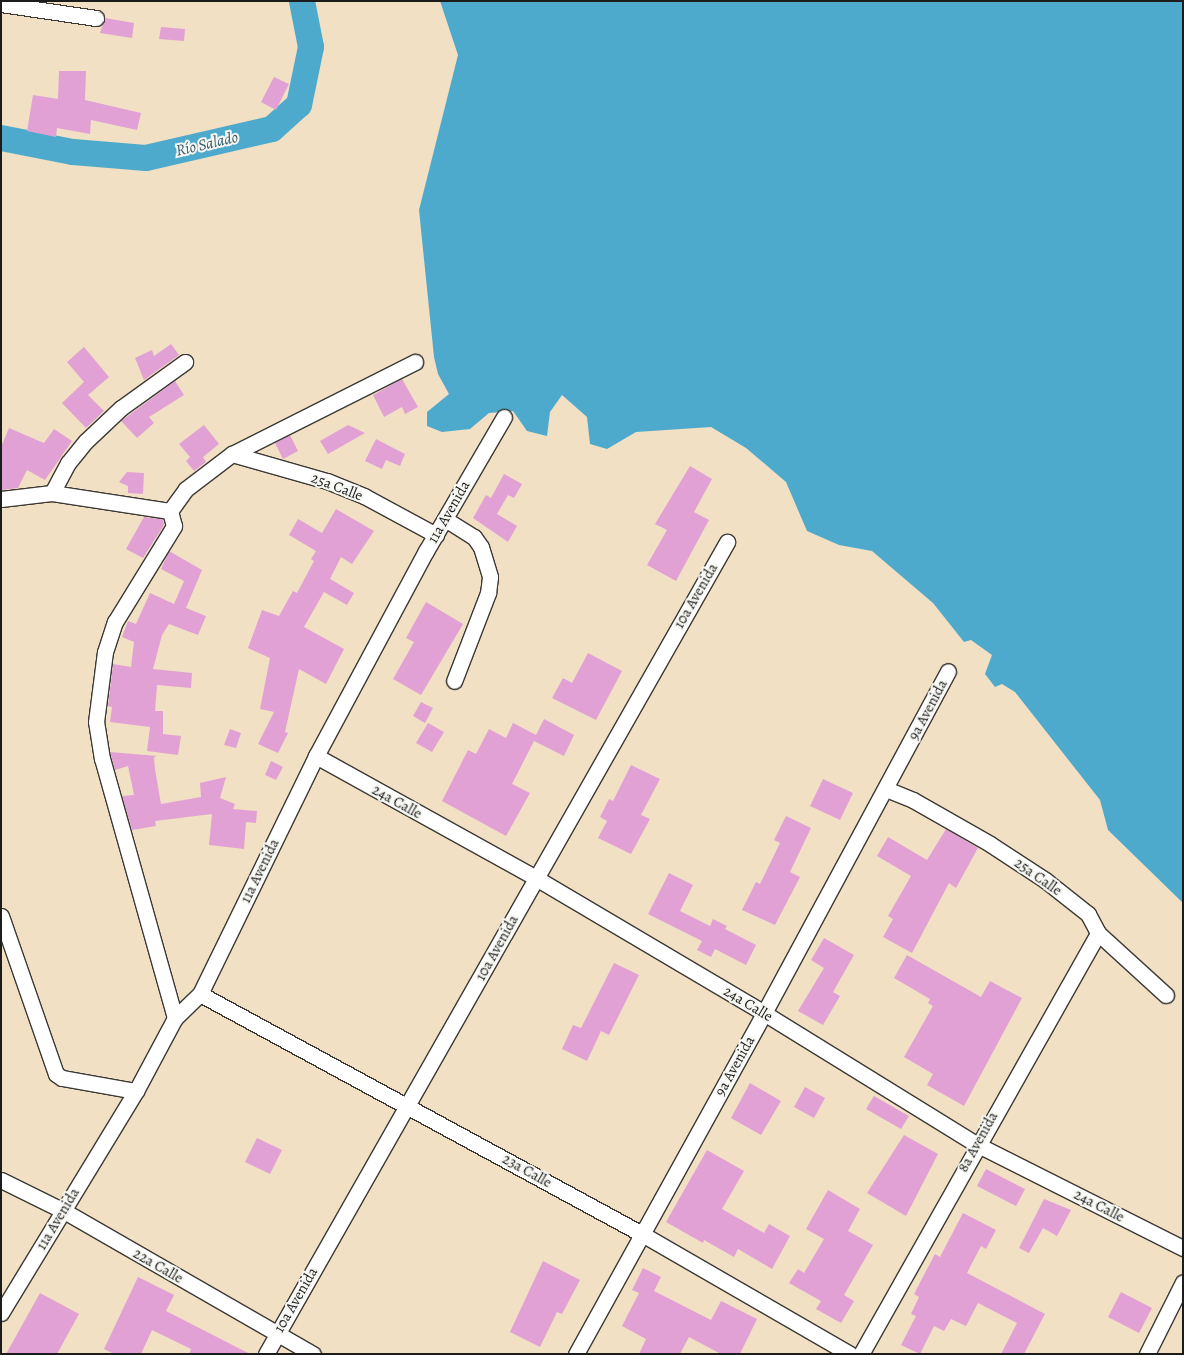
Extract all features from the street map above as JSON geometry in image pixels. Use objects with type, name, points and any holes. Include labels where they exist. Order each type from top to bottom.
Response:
[{"type":"street","points":[[1,4],[96,18]]},
{"type":"street","points":[[52,493],[68,463],[86,442],[121,408],[185,362]]},
{"type":"street","points":[[170,511],[186,489],[232,454],[415,362]]},
{"type":"street","name":"11a Avenida","points":[[1,1313],[136,1091],[175,1018],[200,994],[316,756],[436,535],[504,417]]},
{"type":"street","name":"25a Calle","points":[[232,454],[328,481],[364,496],[436,535]]},
{"type":"street","points":[[1,499],[52,493],[170,511]]},
{"type":"street","points":[[170,511],[174,526],[115,622],[105,652],[96,722],[102,759],[175,1018]]},
{"type":"street","points":[[445,519],[474,537],[481,547],[490,577],[488,593],[454,680]]},
{"type":"street","name":"10a Avenida","points":[[266,1354],[727,542]]},
{"type":"street","name":"9a Avenida","points":[[576,1354],[764,1013],[948,671]]},
{"type":"street","name":"24a Calle","points":[[316,756],[536,878],[764,1013],[976,1144],[1183,1248]]},
{"type":"street","name":"25a Calle","points":[[886,789],[913,800],[990,844],[1045,880],[1088,914],[1098,932],[1166,995]]},
{"type":"street","points":[[1,916],[56,1074],[62,1078],[136,1091]]},
{"type":"street","name":"8a Avenida","points":[[861,1354],[976,1144],[1098,932]]},
{"type":"street","name":"23a Calle","points":[[200,994],[642,1234],[850,1354]]},
{"type":"street","name":"22a Calle","points":[[1,1180],[64,1211],[313,1354]]},
{"type":"street","points":[[1147,1354],[1183,1282]]},
{"type":"water","points":[[440,1],[1183,1],[1183,903],[1108,830],[1100,800],[1015,692],[1002,684],[995,687],[985,674],[992,655],[971,640],[964,642],[933,603],[872,551],[839,545],[807,531],[786,482],[746,448],[711,427],[636,432],[607,449],[590,444],[587,417],[562,395],[550,412],[547,436],[527,431],[513,411],[489,413],[470,429],[442,432],[427,426],[427,412],[449,394],[438,374],[434,357],[419,210],[458,55]]},
{"type":"building","points":[[105,18],[134,23],[132,38],[100,33]]},
{"type":"building","points":[[161,27],[185,29],[184,41],[159,39]]},
{"type":"building","points":[[59,71],[86,71],[85,100],[141,113],[137,130],[91,120],[90,134],[57,128],[56,137],[27,131],[33,95],[58,99]]},
{"type":"building","points":[[274,77],[289,84],[276,110],[261,102]]},
{"type":"building","points":[[171,344],[179,355],[144,380],[135,358],[152,350],[154,356]]},
{"type":"building","points":[[84,347],[109,377],[88,395],[104,411],[86,428],[62,403],[84,382],[67,362]]},
{"type":"building","points":[[402,379],[418,407],[405,414],[402,407],[384,417],[373,395]]},
{"type":"building","points":[[175,381],[184,395],[149,417],[154,423],[137,438],[121,421]]},
{"type":"building","points":[[204,425],[219,444],[203,457],[206,462],[194,471],[186,461],[190,457],[179,444]]},
{"type":"building","points":[[348,425],[365,433],[328,454],[320,441]]},
{"type":"building","points":[[9,428],[44,443],[54,429],[72,441],[45,480],[27,470],[18,488],[1,490],[1,447]]},
{"type":"building","points":[[290,435],[298,451],[283,459],[275,443]]},
{"type":"building","points":[[376,439],[405,454],[400,466],[386,460],[382,469],[365,461]]},
{"type":"building","points":[[690,466],[712,479],[694,512],[709,520],[676,581],[647,565],[667,530],[655,524]]},
{"type":"building","points":[[127,472],[144,473],[143,494],[128,493],[128,486],[119,482]]},
{"type":"building","points":[[504,474],[522,484],[514,498],[508,495],[497,514],[517,526],[508,542],[473,518],[486,495],[491,498]]},
{"type":"building","points":[[336,509],[374,531],[352,564],[341,557],[330,579],[354,593],[347,605],[324,592],[304,627],[344,649],[326,684],[299,669],[285,732],[288,733],[278,753],[258,744],[274,712],[260,709],[270,658],[248,648],[262,610],[279,616],[293,591],[297,593],[314,561],[311,559],[316,551],[289,535],[298,519],[322,533]]},
{"type":"building","points":[[144,517],[163,519],[164,525],[143,558],[126,549]]},
{"type":"building","points":[[169,551],[202,570],[186,608],[206,616],[198,635],[169,624],[162,635],[153,669],[192,673],[191,688],[157,685],[155,711],[163,711],[163,734],[181,736],[178,755],[147,751],[150,727],[110,722],[112,707],[108,706],[113,664],[131,667],[134,642],[122,637],[128,621],[136,624],[150,593],[174,604],[184,581],[161,569]]},
{"type":"building","points":[[426,602],[463,624],[421,695],[393,679],[414,642],[406,638]]},
{"type":"building","points":[[588,653],[622,671],[596,720],[552,698],[563,678],[572,683]]},
{"type":"building","points":[[421,702],[433,708],[425,723],[413,716]]},
{"type":"building","points":[[544,719],[574,735],[564,756],[534,741],[512,784],[530,793],[506,836],[442,801],[468,750],[476,754],[489,729],[506,738],[513,723],[536,735]]},
{"type":"building","points":[[428,723],[444,732],[432,752],[416,743]]},
{"type":"building","points":[[230,729],[241,733],[236,748],[224,745]]},
{"type":"building","points":[[110,752],[157,756],[154,757],[155,769],[161,804],[201,797],[200,783],[226,777],[220,798],[235,804],[233,809],[257,811],[256,823],[246,822],[244,849],[209,845],[212,814],[155,821],[156,826],[132,830],[122,796],[134,795],[128,766],[115,770]]},
{"type":"building","points":[[271,761],[283,767],[276,780],[265,775]]},
{"type":"building","points":[[631,765],[660,779],[641,815],[650,819],[631,854],[598,838],[607,821],[600,817],[609,799],[613,801]]},
{"type":"building","points":[[823,779],[853,793],[840,820],[810,806]]},
{"type":"building","points":[[786,816],[811,828],[790,872],[800,877],[775,925],[742,910],[756,882],[760,884],[780,843],[774,840]]},
{"type":"building","points":[[946,829],[978,848],[956,888],[949,883],[912,953],[883,937],[893,919],[888,916],[911,876],[877,856],[888,837],[927,860]]},
{"type":"building","points":[[669,873],[693,885],[680,911],[710,926],[713,919],[727,926],[725,929],[756,945],[746,965],[715,949],[711,957],[697,950],[702,941],[648,914]]},
{"type":"building","points":[[824,938],[854,955],[833,992],[840,996],[823,1025],[798,1011],[824,968],[811,960]]},
{"type":"building","points":[[907,955],[981,997],[990,981],[1022,998],[964,1106],[927,1085],[933,1074],[904,1057],[933,1006],[928,1003],[930,999],[894,978]]},
{"type":"building","points":[[614,963],[639,975],[609,1035],[601,1031],[587,1061],[562,1049],[573,1025],[581,1028]]},
{"type":"building","points":[[750,1083],[781,1101],[761,1135],[731,1118]]},
{"type":"building","points":[[805,1087],[825,1098],[814,1118],[794,1107]]},
{"type":"building","points":[[874,1096],[909,1116],[901,1129],[866,1109]]},
{"type":"building","points":[[904,1135],[938,1154],[906,1216],[867,1193]]},
{"type":"building","points":[[257,1138],[282,1150],[270,1174],[245,1162]]},
{"type":"building","points":[[707,1150],[744,1171],[722,1209],[764,1233],[769,1224],[790,1236],[772,1269],[738,1249],[734,1257],[704,1240],[703,1243],[666,1222]]},
{"type":"building","points":[[986,1169],[1025,1189],[1016,1206],[977,1186]]},
{"type":"building","points":[[828,1190],[860,1209],[848,1231],[873,1245],[844,1295],[854,1301],[841,1323],[816,1309],[821,1301],[789,1283],[798,1269],[804,1273],[824,1239],[806,1229]]},
{"type":"building","points":[[1044,1199],[1071,1210],[1057,1236],[1043,1228],[1029,1253],[1019,1248]]},
{"type":"building","points":[[963,1213],[996,1230],[986,1249],[981,1246],[967,1273],[1045,1314],[1024,1354],[1001,1354],[1017,1323],[978,1303],[966,1326],[951,1319],[944,1331],[934,1326],[920,1354],[901,1345],[916,1316],[911,1314],[919,1297],[914,1294],[935,1254],[940,1257]]},
{"type":"building","points":[[543,1261],[580,1280],[562,1314],[557,1312],[540,1347],[510,1332]]},
{"type":"building","points":[[643,1268],[661,1277],[654,1291],[711,1320],[721,1301],[757,1319],[740,1354],[721,1354],[689,1337],[680,1354],[639,1354],[646,1339],[622,1326],[639,1293],[632,1290]]},
{"type":"building","points":[[138,1277],[174,1295],[166,1311],[250,1354],[189,1354],[191,1349],[152,1330],[141,1354],[114,1354],[104,1349]]},
{"type":"building","points":[[1121,1292],[1152,1308],[1139,1333],[1108,1317]]},
{"type":"building","points":[[40,1293],[79,1314],[57,1354],[6,1354]]},
{"type":"waterway","name":"Río Salado","points":[[1,138],[73,152],[146,158],[272,129],[299,105],[311,47],[302,1]]}]
